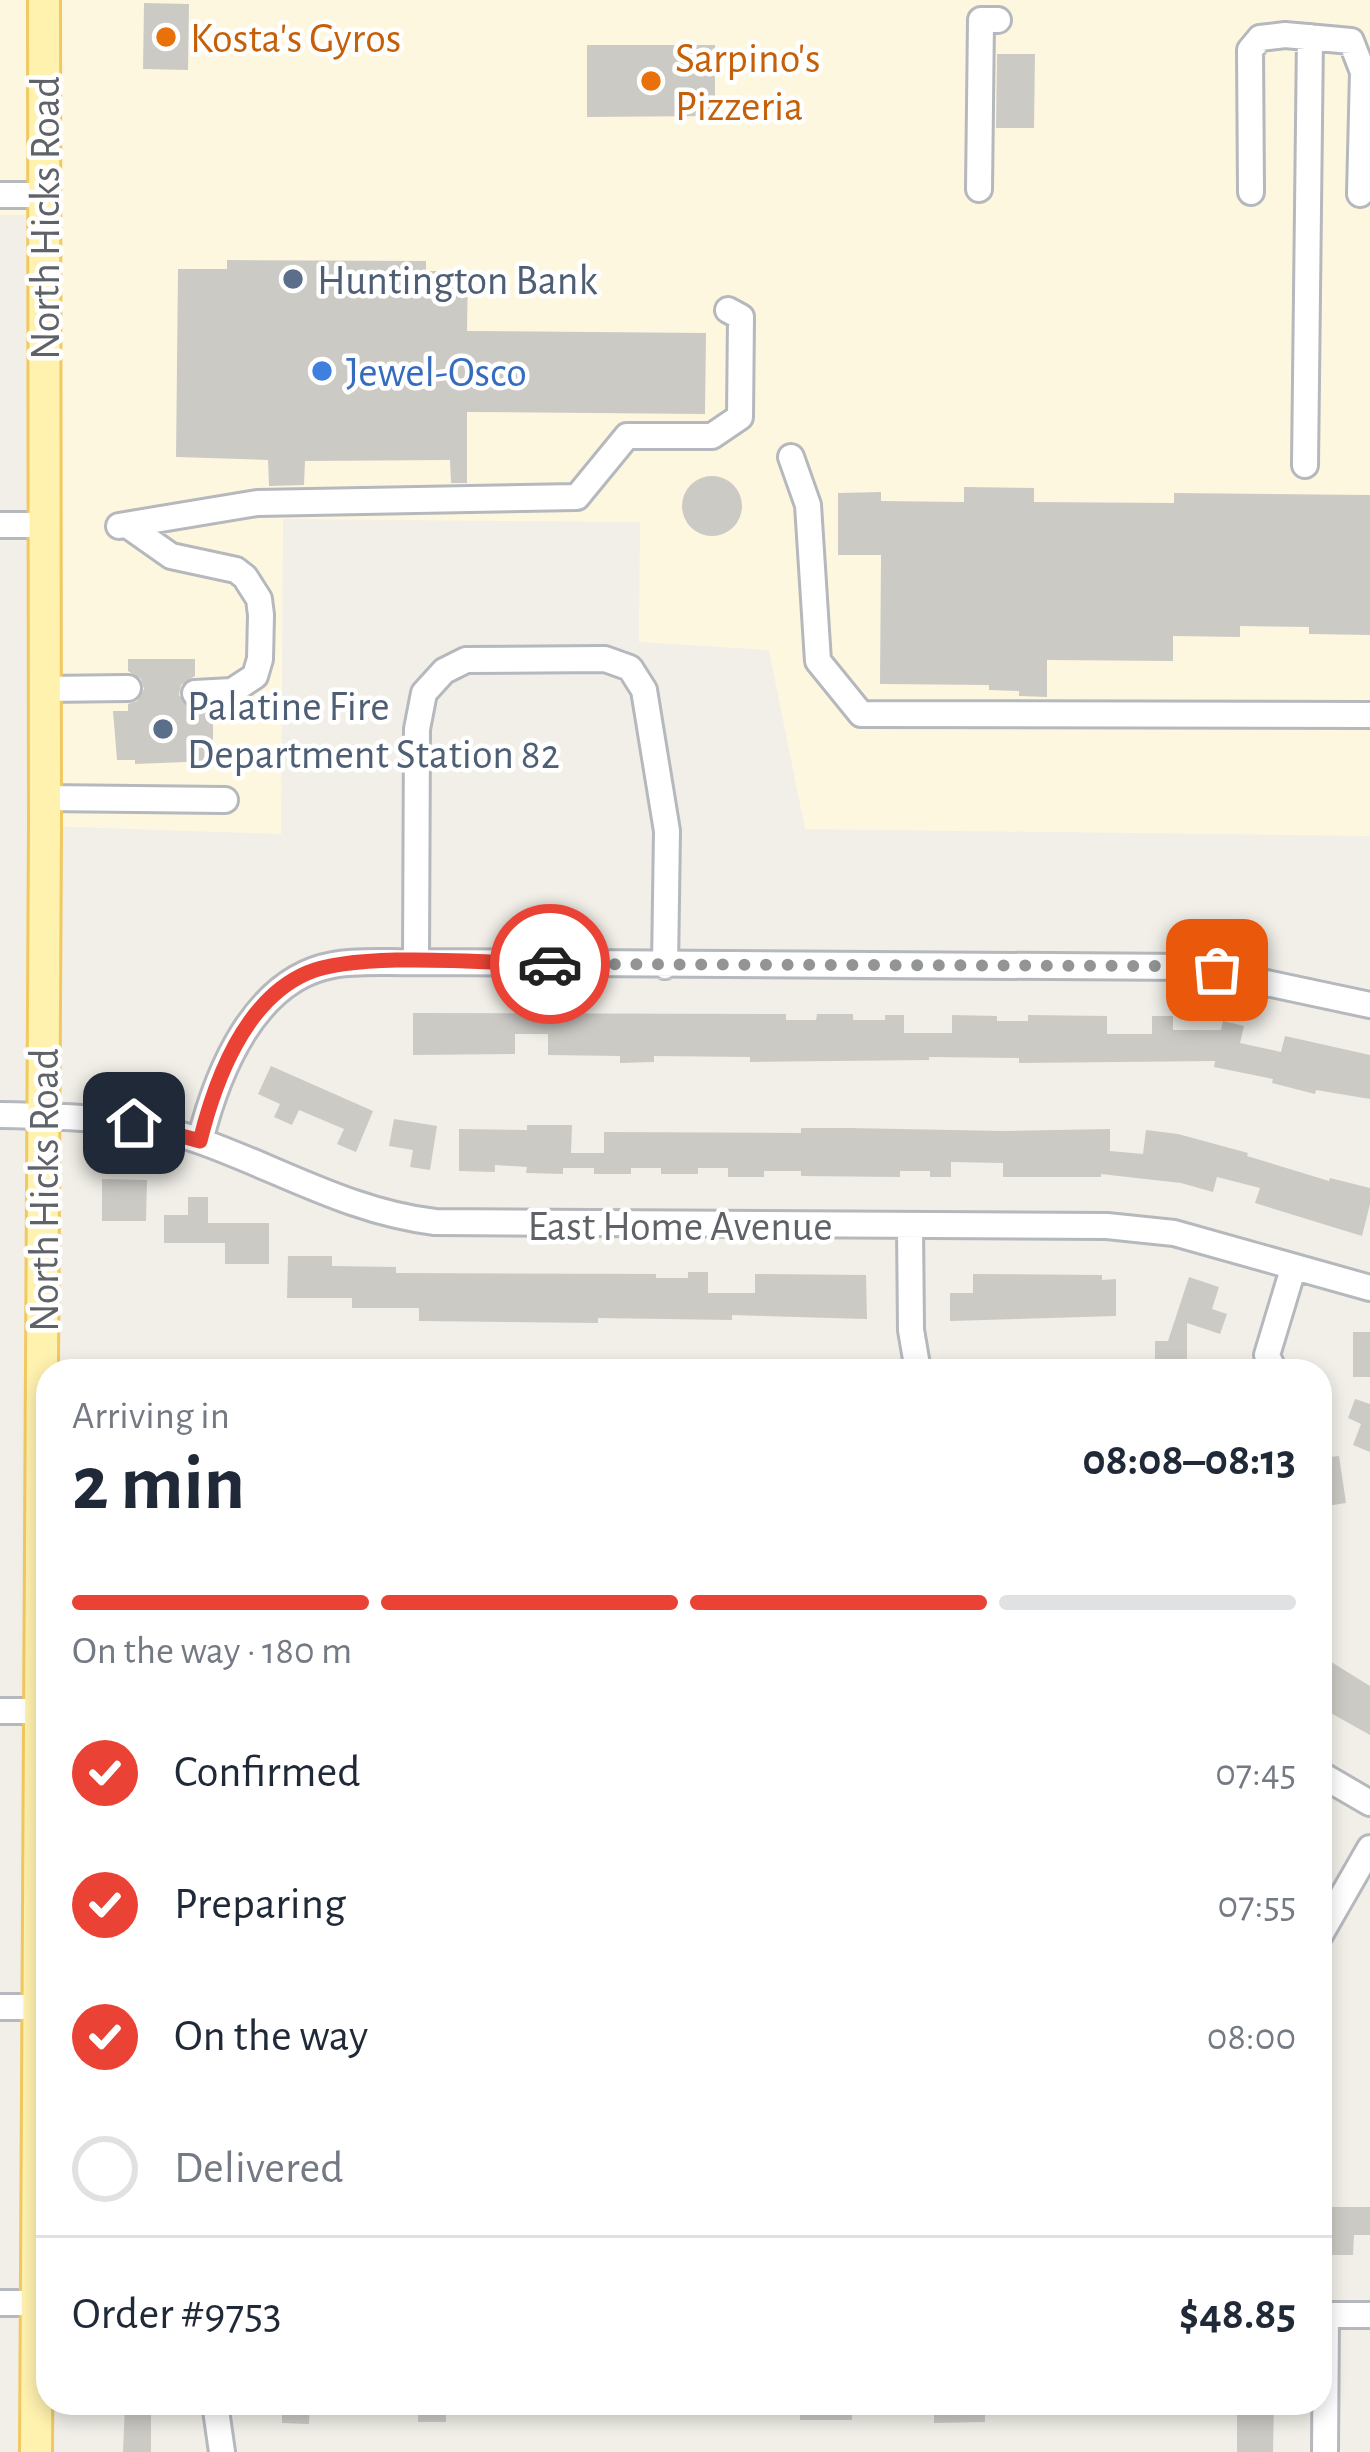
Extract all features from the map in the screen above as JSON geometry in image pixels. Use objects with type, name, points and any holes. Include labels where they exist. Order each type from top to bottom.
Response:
[{"type":"main road","name":"North Hicks Road","points":[[44,0],[44,1359]]},
{"type":"main road","name":"North Hicks Road","points":[[36,2452],[37,2415]]},
{"type":"street","points":[[979,189],[982,20],[998,20]]},
{"type":"street","points":[[1251,192],[1250,50],[1260,38],[1310,37],[1351,40],[1363,72],[1360,194]]},
{"type":"street","points":[[1305,465],[1310,37]]},
{"type":"street","points":[[0,195],[44,195]]},
{"type":"street","points":[[195,693],[242,689],[255,676],[260,658],[259,599],[236,570],[171,556],[123,525],[257,503],[577,497],[628,436],[712,436],[740,417],[741,317],[728,310]]},
{"type":"street","points":[[791,457],[808,505],[818,661],[861,714],[1370,715]]},
{"type":"street","points":[[0,525],[44,525]]},
{"type":"street","points":[[416,962],[417,729],[424,693],[443,671],[466,660],[605,659],[630,668],[644,690],[667,831],[665,966]]},
{"type":"street","points":[[44,689],[128,688]]},
{"type":"street","points":[[45,798],[225,800]]},
{"type":"street","points":[[200,1141],[208,1107],[244,1032],[284,987],[332,965],[1191,967],[1370,1005]]},
{"type":"street","name":"East Home Avenue","points":[[0,1115],[134,1123],[200,1141],[368,1209],[434,1222],[1106,1226],[1174,1233],[1370,1288]]},
{"type":"street","points":[[910,1226],[911,1330],[916,1359]]},
{"type":"street","points":[[1269,1359],[1293,1269]]},
{"type":"street","points":[[0,1711],[36,1711]]},
{"type":"street","points":[[1332,1781],[1370,1803]]},
{"type":"street","points":[[1332,1914],[1370,1848]]},
{"type":"street","points":[[0,2007],[36,2007]]},
{"type":"street","points":[[0,2303],[36,2303]]},
{"type":"street","points":[[1332,2315],[1370,2315]]},
{"type":"street","points":[[217,2415],[222,2452]]},
{"type":"street","points":[[1324,2415],[1325,2452]]},
{"type":"shaded area","points":[[0,0],[1370,0],[1370,836],[805,829],[769,650],[639,642],[640,522],[283,519],[281,834],[45,826],[42,215],[0,215]]},
{"type":"building","name":"Kosta's Gyros","points":[[144,3],[189,4],[188,70],[143,69]]},
{"type":"building","name":"Sarpino's Pizzeria","points":[[587,45],[715,45],[715,116],[587,117]]},
{"type":"building","points":[[997,54],[1035,54],[1034,128],[996,128]]},
{"type":"building","name":"Jewel-Osco","points":[[227,260],[426,261],[426,271],[468,271],[467,331],[706,333],[705,414],[467,412],[467,483],[451,483],[450,460],[305,461],[304,485],[269,486],[268,460],[176,457],[178,269],[227,269]]},
{"type":"building","points":[[712,476],[733,485],[742,506],[733,527],[712,536],[691,527],[682,506],[691,485]]},
{"type":"building","points":[[964,487],[1034,488],[1034,502],[1174,503],[1174,493],[1370,495],[1370,635],[1309,634],[1309,627],[1240,626],[1240,637],[1173,636],[1173,661],[1047,660],[1047,697],[989,690],[989,685],[880,684],[881,555],[838,555],[838,493],[881,492],[881,501],[964,502]]},
{"type":"building","name":"Palatine Fire Department Station 82","points":[[128,659],[195,659],[195,676],[181,685],[179,695],[189,708],[213,711],[213,761],[135,764],[135,760],[117,760],[113,711],[128,711],[128,704],[137,701],[144,689],[141,679],[128,671]]},
{"type":"building","points":[[413,1013],[786,1014],[786,1020],[816,1020],[817,1014],[853,1014],[853,1020],[904,1015],[904,1033],[952,1033],[952,1015],[997,1016],[997,1021],[1028,1021],[1028,1015],[1107,1016],[1107,1034],[1152,1034],[1152,1016],[1173,1016],[1173,1030],[1221,1030],[1223,1021],[1244,1026],[1240,1043],[1281,1052],[1285,1036],[1370,1055],[1370,1099],[1316,1090],[1315,1094],[1272,1083],[1273,1079],[1214,1067],[1215,1061],[1019,1063],[1019,1058],[929,1057],[750,1062],[750,1057],[654,1056],[654,1062],[620,1063],[620,1056],[548,1055],[548,1034],[515,1034],[515,1054],[413,1055]]},
{"type":"building","points":[[271,1066],[373,1111],[356,1152],[337,1144],[344,1129],[299,1110],[292,1125],[274,1117],[280,1104],[258,1094]]},
{"type":"building","points":[[394,1119],[437,1126],[430,1170],[410,1167],[413,1150],[389,1146]]},
{"type":"building","points":[[527,1125],[572,1125],[571,1153],[604,1153],[604,1132],[801,1133],[801,1128],[849,1128],[1110,1129],[1110,1151],[1143,1154],[1146,1130],[1178,1134],[1329,1181],[1370,1188],[1370,1204],[1362,1236],[1255,1203],[1260,1188],[1217,1177],[1213,1192],[1181,1183],[1101,1174],[1003,1177],[1003,1163],[951,1162],[951,1177],[930,1177],[930,1171],[900,1171],[900,1177],[764,1171],[764,1177],[728,1177],[728,1168],[698,1168],[698,1174],[631,1168],[631,1174],[594,1174],[594,1168],[563,1168],[563,1174],[526,1173],[527,1167],[495,1165],[495,1172],[459,1171],[459,1129],[527,1130]]},
{"type":"building","points":[[102,1179],[147,1180],[146,1221],[102,1221]]},
{"type":"building","points":[[188,1197],[208,1197],[208,1223],[269,1223],[269,1264],[225,1264],[225,1243],[164,1243],[164,1215],[188,1215]]},
{"type":"building","points":[[288,1256],[332,1256],[332,1266],[396,1267],[396,1273],[688,1278],[688,1272],[708,1272],[708,1293],[755,1293],[755,1274],[866,1275],[867,1319],[732,1315],[732,1320],[598,1318],[598,1323],[419,1321],[419,1308],[352,1308],[352,1298],[287,1298]]},
{"type":"building","points":[[973,1274],[1116,1279],[1116,1316],[950,1321],[950,1293],[973,1293]]},
{"type":"building","points":[[1189,1277],[1219,1287],[1212,1309],[1227,1314],[1220,1334],[1187,1323],[1187,1359],[1155,1359],[1155,1341],[1168,1341]]},
{"type":"building","points":[[1353,1332],[1370,1332],[1370,1377],[1353,1377]]},
{"type":"building","points":[[1355,1399],[1370,1404],[1370,1452],[1353,1445],[1361,1424],[1348,1418]]},
{"type":"building","points":[[1339,1456],[1346,1503],[1332,1505],[1332,1457]]},
{"type":"building","points":[[1332,1662],[1370,1686],[1370,1735],[1332,1714]]},
{"type":"building","points":[[1332,2207],[1370,2207],[1370,2235],[1354,2235],[1353,2255],[1332,2255]]},
{"type":"building","points":[[125,2415],[151,2415],[151,2452],[123,2452]]},
{"type":"building","points":[[282,2415],[309,2415],[309,2424],[282,2423]]},
{"type":"building","points":[[418,2415],[446,2415],[446,2422],[418,2422]]},
{"type":"building","points":[[800,2415],[852,2415],[852,2420],[800,2420]]},
{"type":"building","points":[[934,2415],[985,2415],[985,2422],[934,2423]]},
{"type":"building","points":[[1237,2415],[1274,2415],[1273,2452],[1237,2452]]},
{"type":"way so far","points":[[550,964],[1217,970]]},
{"type":"place","name":"Kosta's Gyros","points":[[166,37]]},
{"type":"place","name":"Sarpino's Pizzeria","points":[[651,81]]},
{"type":"place","name":"Huntington Bank","points":[[293,279]]},
{"type":"place","name":"Jewel-Osco","points":[[322,371]]},
{"type":"place","name":"Palatine Fire Department Station 82","points":[[163,729]]},
{"type":"route","points":[[134,1123],[200,1141],[208,1107],[256,1014],[284,987],[317,969],[380,963],[550,964]]}]
